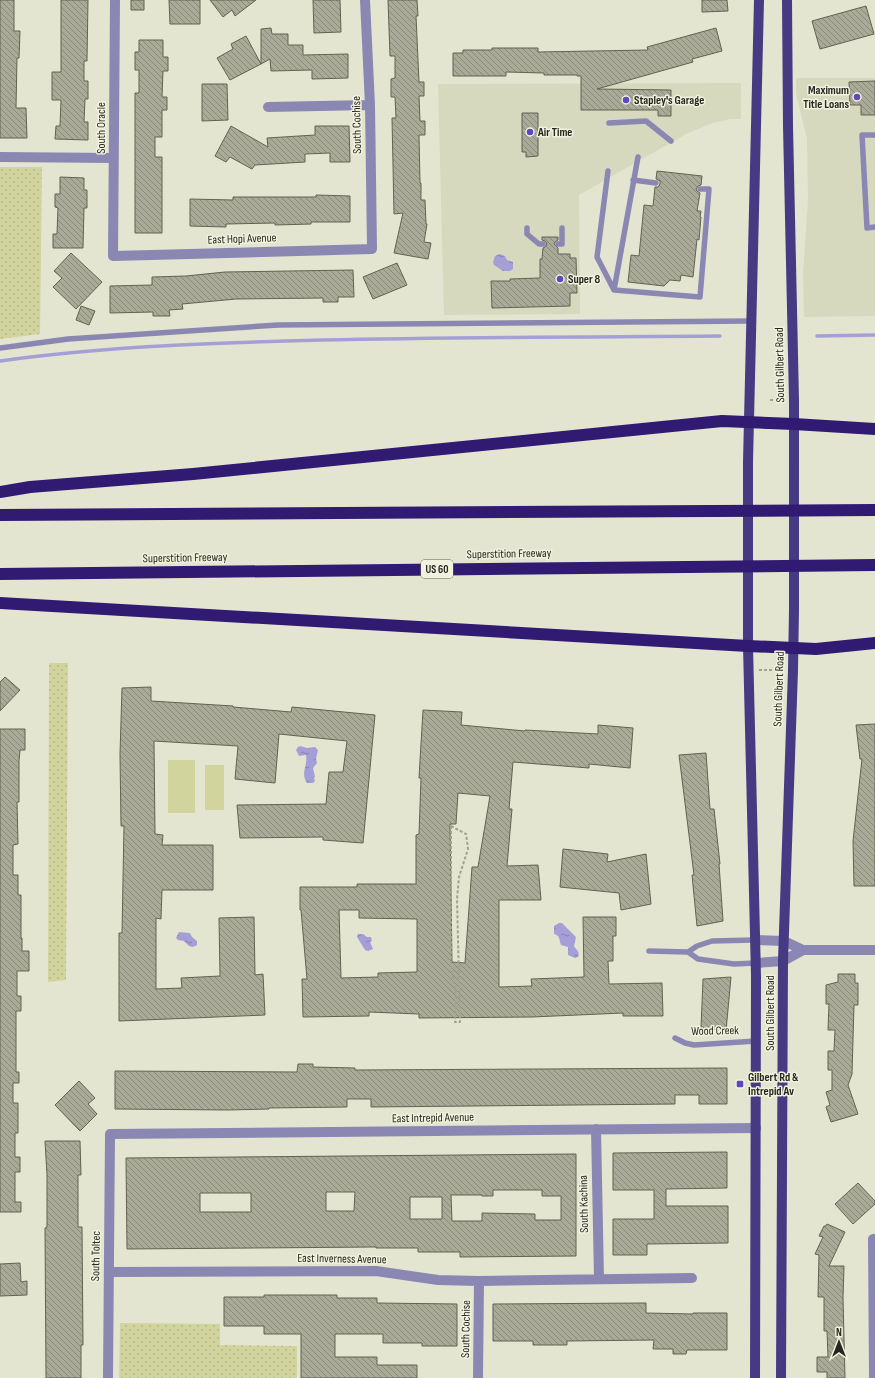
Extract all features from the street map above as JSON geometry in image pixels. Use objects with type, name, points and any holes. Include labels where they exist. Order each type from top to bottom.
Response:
[{"type":"highway","points":[[0,492],[30,487],[201,473],[722,421],[875,429]]},
{"type":"highway","points":[[0,515],[875,510]]},
{"type":"highway","name":"Superstition Freeway","points":[[0,574],[875,565]]},
{"type":"highway","points":[[0,602],[748,646],[816,649],[875,642]]},
{"type":"main road","name":"South Gilbert Road","points":[[755,1378],[756,963],[748,646],[748,462],[759,0]]},
{"type":"main road","name":"South Gilbert Road","points":[[781,1378],[783,961],[794,648],[794,424],[787,0]]},
{"type":"street","name":"South Oracle","points":[[113,256],[115,0]]},
{"type":"street","name":"South Cochise","points":[[365,0],[370,105],[372,249]]},
{"type":"street","points":[[268,107],[370,105]]},
{"type":"street","points":[[0,157],[113,158]]},
{"type":"street","name":"East Hopi Avenue","points":[[113,256],[372,249]]},
{"type":"street","points":[[755,940],[784,941],[803,950],[875,950]]},
{"type":"street","points":[[756,963],[783,961],[803,950]]},
{"type":"street","name":"East Intrepid Avenue","points":[[110,1134],[756,1128]]},
{"type":"street","name":"South Kachina","points":[[596,1129],[599,1278]]},
{"type":"street","name":"South Toltec","points":[[108,1378],[110,1134]]},
{"type":"street","points":[[874,1239],[874,1378]]},
{"type":"street","name":"East Inverness Avenue","points":[[109,1272],[376,1271],[438,1280],[479,1281],[599,1278],[692,1278]]},
{"type":"street","name":"South Cochise","points":[[478,1378],[479,1281]]},
{"type":"lane","points":[[609,123],[646,121],[671,141]]},
{"type":"lane","points":[[875,135],[862,135],[867,228],[875,227]]},
{"type":"lane","points":[[614,290],[638,157]]},
{"type":"lane","points":[[608,171],[597,257],[614,290]]},
{"type":"lane","points":[[633,180],[656,183]]},
{"type":"lane","points":[[614,290],[700,297],[709,189],[700,189]]},
{"type":"lane","points":[[528,228],[528,234],[539,244],[543,244]]},
{"type":"lane","points":[[558,244],[562,244],[562,228]]},
{"type":"lane","points":[[0,348],[68,339],[278,324],[752,321]]},
{"type":"lane","points":[[688,952],[697,946],[712,941],[755,940]]},
{"type":"lane","points":[[649,951],[688,952],[698,959],[734,964],[756,963]]},
{"type":"lane","name":"Wood Creek","points":[[675,1038],[694,1046],[756,1041]]},
{"type":"path","points":[[770,400],[783,400]]},
{"type":"path","points":[[759,670],[772,670]]},
{"type":"path","points":[[451,826],[466,834],[468,849],[459,877],[457,899],[460,1022],[455,1022],[456,996],[451,966],[451,826]]},
{"type":"shaded area","points":[[796,78],[875,78],[875,316],[804,317],[803,273],[808,200],[807,138],[796,94]]},
{"type":"shaded area","points":[[741,83],[741,119],[730,119],[713,123],[688,133],[579,195],[580,314],[444,315],[438,84]]},
{"type":"green space","points":[[0,167],[42,167],[40,334],[0,339]]},
{"type":"green space","points":[[49,663],[68,663],[66,980],[48,982]]},
{"type":"green space","points":[[168,760],[195,760],[195,813],[168,813]]},
{"type":"green space","points":[[205,765],[224,765],[224,810],[205,810]]},
{"type":"green space","points":[[120,1323],[220,1324],[220,1345],[297,1346],[297,1378],[119,1378]]},
{"type":"water","points":[[500,254],[505,256],[507,260],[513,262],[513,269],[510,271],[503,271],[494,265],[493,262],[495,256]]},
{"type":"water","points":[[300,746],[307,748],[315,747],[318,750],[316,759],[317,763],[313,768],[315,781],[313,783],[307,783],[305,779],[304,772],[306,755],[299,756],[296,750]]},
{"type":"water","points":[[562,923],[576,937],[574,946],[578,952],[578,957],[575,958],[568,955],[568,947],[561,945],[558,937],[554,934],[554,926]]},
{"type":"water","points":[[179,932],[190,933],[197,941],[197,945],[193,947],[189,946],[184,941],[178,940],[176,938]]},
{"type":"water","points":[[358,934],[371,937],[372,941],[370,942],[373,949],[368,951],[365,950],[357,937]]},
{"type":"building","points":[[0,0],[14,0],[14,31],[20,31],[19,58],[17,58],[16,108],[26,108],[27,138],[0,138]]},
{"type":"building","points":[[61,0],[88,0],[87,61],[84,61],[84,81],[88,81],[88,99],[85,99],[84,122],[88,122],[88,140],[55,139],[56,126],[60,126],[61,100],[52,100],[52,72],[61,72]]},
{"type":"building","points":[[131,0],[144,0],[144,10],[131,10]]},
{"type":"building","points":[[169,0],[200,0],[200,24],[170,24]]},
{"type":"building","points":[[210,0],[256,0],[235,16],[232,10],[223,17]]},
{"type":"building","points":[[313,0],[340,0],[341,32],[314,33]]},
{"type":"building","points":[[388,0],[417,0],[418,16],[416,16],[419,82],[424,82],[424,96],[419,96],[420,121],[425,121],[425,135],[419,135],[420,183],[421,200],[425,200],[427,224],[424,242],[431,243],[428,259],[394,253],[403,213],[394,214],[392,118],[396,118],[395,97],[391,97],[391,79],[395,78],[395,56],[390,56]]},
{"type":"building","points":[[702,0],[727,0],[728,11],[702,12]]},
{"type":"building","points":[[866,6],[874,34],[820,49],[812,21]]},
{"type":"building","points":[[271,28],[272,34],[288,34],[288,45],[303,45],[303,55],[348,54],[348,78],[312,79],[312,70],[271,71],[270,59],[261,64],[261,29]]},
{"type":"building","points":[[716,28],[722,51],[692,59],[693,62],[597,89],[671,90],[671,116],[658,116],[658,110],[581,110],[581,76],[577,75],[544,75],[544,73],[506,72],[506,76],[453,76],[453,53],[463,53],[463,50],[492,50],[492,48],[538,48],[538,52],[648,50],[647,47]]},
{"type":"building","points":[[246,36],[261,64],[230,80],[217,58],[233,49],[231,44]]},
{"type":"building","points":[[139,40],[163,40],[163,57],[168,57],[168,71],[163,71],[162,97],[167,97],[167,110],[162,110],[162,137],[155,137],[155,157],[162,157],[162,233],[135,233],[135,93],[139,93],[139,70],[135,70],[135,52],[139,52]]},
{"type":"building","points":[[875,81],[875,115],[861,115],[861,105],[850,105],[849,82]]},
{"type":"building","points":[[202,84],[227,84],[228,120],[202,121]]},
{"type":"building","name":"Air Time","points":[[522,113],[538,113],[538,156],[526,157],[526,152],[522,152]]},
{"type":"building","points":[[231,126],[268,147],[267,138],[315,135],[315,126],[349,126],[350,162],[330,162],[330,153],[305,154],[305,162],[255,165],[252,169],[230,157],[226,162],[215,156]]},
{"type":"building","points":[[657,171],[702,176],[701,185],[696,189],[700,193],[697,211],[701,211],[701,217],[693,277],[681,275],[680,281],[670,280],[664,286],[628,282],[631,255],[639,256],[644,205],[653,206],[655,187],[658,187],[660,184],[660,181],[656,179]]},
{"type":"building","points":[[60,177],[84,178],[84,190],[87,190],[87,208],[84,208],[83,248],[53,248],[53,234],[57,234],[58,208],[55,207],[55,194],[60,194]]},
{"type":"building","points":[[316,195],[350,196],[350,222],[311,222],[311,224],[275,225],[275,223],[226,224],[226,227],[190,226],[190,199],[233,200],[233,197],[316,197]]},
{"type":"building","name":"Super 8","points":[[542,237],[558,237],[558,240],[554,244],[558,248],[558,254],[570,254],[570,258],[576,258],[577,293],[570,293],[570,306],[492,308],[491,281],[540,278],[540,259],[542,259],[543,248],[547,244],[542,240]]},
{"type":"building","points":[[71,253],[102,282],[76,309],[53,287],[62,278],[54,271]]},
{"type":"building","points":[[397,263],[407,285],[373,299],[363,277]]},
{"type":"building","points":[[353,270],[354,297],[338,297],[338,302],[323,302],[323,298],[236,299],[182,304],[183,309],[169,310],[170,316],[153,316],[153,312],[110,313],[110,286],[152,285],[152,277],[186,276],[225,272]]},
{"type":"building","points":[[81,306],[95,311],[89,325],[76,320]]},
{"type":"building","points":[[5,677],[20,690],[0,711],[0,682]]},
{"type":"building","points":[[151,687],[151,701],[233,706],[291,712],[292,707],[375,715],[363,843],[323,840],[323,837],[240,838],[237,805],[326,804],[329,772],[343,772],[347,741],[279,734],[275,783],[235,779],[238,746],[154,741],[155,834],[163,835],[162,845],[213,845],[213,890],[162,890],[161,919],[156,918],[156,989],[182,988],[181,978],[220,976],[219,918],[254,917],[255,975],[263,974],[265,1015],[119,1021],[119,933],[122,933],[124,826],[121,826],[120,754],[122,688]]},
{"type":"building","points":[[423,710],[462,712],[461,725],[525,731],[598,734],[598,725],[633,728],[630,768],[589,764],[589,768],[513,762],[509,809],[512,809],[507,866],[538,865],[541,900],[499,900],[499,987],[532,986],[531,979],[584,977],[583,917],[616,917],[616,936],[613,936],[613,961],[608,961],[609,984],[662,983],[663,1016],[623,1016],[623,1013],[532,1017],[419,1018],[419,1014],[369,1012],[369,1016],[303,1017],[302,979],[307,979],[300,910],[300,887],[357,887],[357,884],[416,884],[416,835],[419,834],[421,778],[419,778]],"holes":[[[458,793],[490,796],[478,867],[472,867],[465,963],[452,962],[450,824],[456,824]],[[339,910],[359,910],[359,918],[417,919],[417,972],[378,973],[378,977],[341,978]]]},
{"type":"building","points":[[875,724],[875,886],[854,886],[853,841],[862,759],[860,759],[856,725]]},
{"type":"building","points":[[0,729],[25,729],[25,750],[20,750],[19,761],[19,802],[17,802],[18,844],[13,845],[13,875],[18,875],[18,895],[21,895],[22,951],[29,951],[29,971],[17,971],[17,996],[21,996],[21,1011],[16,1011],[16,1072],[19,1072],[19,1083],[13,1083],[13,1103],[18,1103],[18,1133],[15,1133],[15,1157],[20,1157],[20,1172],[15,1172],[15,1202],[21,1202],[21,1212],[0,1212]]},
{"type":"building","points":[[706,753],[710,809],[714,809],[720,864],[723,921],[697,926],[692,875],[694,875],[679,755]]},
{"type":"building","points":[[563,849],[608,854],[607,862],[646,854],[651,904],[621,910],[619,893],[560,887]]},
{"type":"building","points":[[838,974],[855,974],[855,983],[858,983],[858,1005],[854,1005],[852,1074],[848,1085],[858,1114],[831,1122],[826,1107],[830,1105],[826,1092],[832,1090],[832,1070],[828,1070],[828,1051],[834,1051],[835,1030],[828,1030],[829,1004],[826,1004],[826,985],[838,982]]},
{"type":"building","points":[[731,977],[726,1031],[701,1028],[703,979]]},
{"type":"building","points":[[298,1064],[313,1064],[313,1067],[355,1068],[355,1070],[727,1068],[727,1104],[699,1104],[699,1095],[675,1095],[675,1104],[371,1107],[371,1099],[347,1099],[347,1107],[229,1110],[115,1109],[115,1071],[297,1072]]},
{"type":"building","points":[[79,1081],[95,1098],[88,1104],[97,1114],[80,1131],[55,1105]]},
{"type":"building","points":[[45,1141],[80,1141],[81,1175],[78,1175],[78,1227],[82,1227],[83,1345],[81,1345],[81,1378],[46,1378],[45,1228],[47,1227],[47,1175]]},
{"type":"building","points":[[727,1152],[727,1188],[666,1189],[666,1206],[728,1206],[728,1243],[647,1244],[647,1255],[613,1255],[613,1219],[654,1219],[654,1190],[613,1190],[613,1153]]},
{"type":"building","points":[[576,1154],[576,1256],[460,1257],[460,1252],[418,1252],[418,1248],[376,1247],[127,1249],[126,1158]],"holes":[[[493,1190],[542,1190],[542,1196],[561,1196],[561,1220],[535,1220],[535,1214],[482,1213],[482,1221],[452,1221],[451,1195],[493,1196]],[[326,1192],[355,1192],[354,1211],[326,1211]],[[200,1193],[251,1193],[251,1212],[200,1212]],[[410,1197],[442,1197],[442,1219],[410,1219]]]},
{"type":"building","points":[[858,1183],[875,1201],[875,1204],[853,1224],[835,1204]]},
{"type":"building","points":[[827,1224],[845,1232],[829,1266],[844,1266],[843,1298],[845,1378],[827,1378],[827,1372],[817,1372],[817,1357],[828,1357],[827,1331],[824,1331],[824,1297],[818,1297],[819,1255],[815,1254],[823,1237],[819,1236],[824,1226]]},
{"type":"building","points":[[20,1263],[21,1282],[27,1281],[27,1295],[0,1296],[0,1264]]},
{"type":"building","points":[[264,1295],[337,1295],[337,1298],[377,1298],[377,1303],[457,1304],[457,1346],[422,1346],[422,1343],[383,1343],[383,1334],[335,1334],[335,1357],[377,1357],[377,1365],[417,1365],[417,1378],[301,1378],[301,1334],[264,1334],[264,1326],[224,1326],[224,1297],[264,1297]]},
{"type":"building","points":[[646,1303],[646,1313],[727,1313],[727,1350],[687,1350],[686,1354],[673,1354],[673,1349],[653,1349],[654,1340],[567,1341],[567,1345],[533,1345],[533,1341],[493,1341],[493,1304]]},
{"type":"waterway","points":[[817,336],[875,335]]},
{"type":"waterway","points":[[0,361],[80,352],[241,342],[422,338],[720,336]]},
{"type":"place","name":"Maximum Title Loans","points":[[857,97]]},
{"type":"place","name":"Stapley's Garage","points":[[626,100]]},
{"type":"place","name":"Air Time","points":[[530,132]]},
{"type":"place","name":"Super 8","points":[[560,279]]},
{"type":"place","name":"Gilbert Rd & Intrepid Av","points":[[740,1084]]}]
